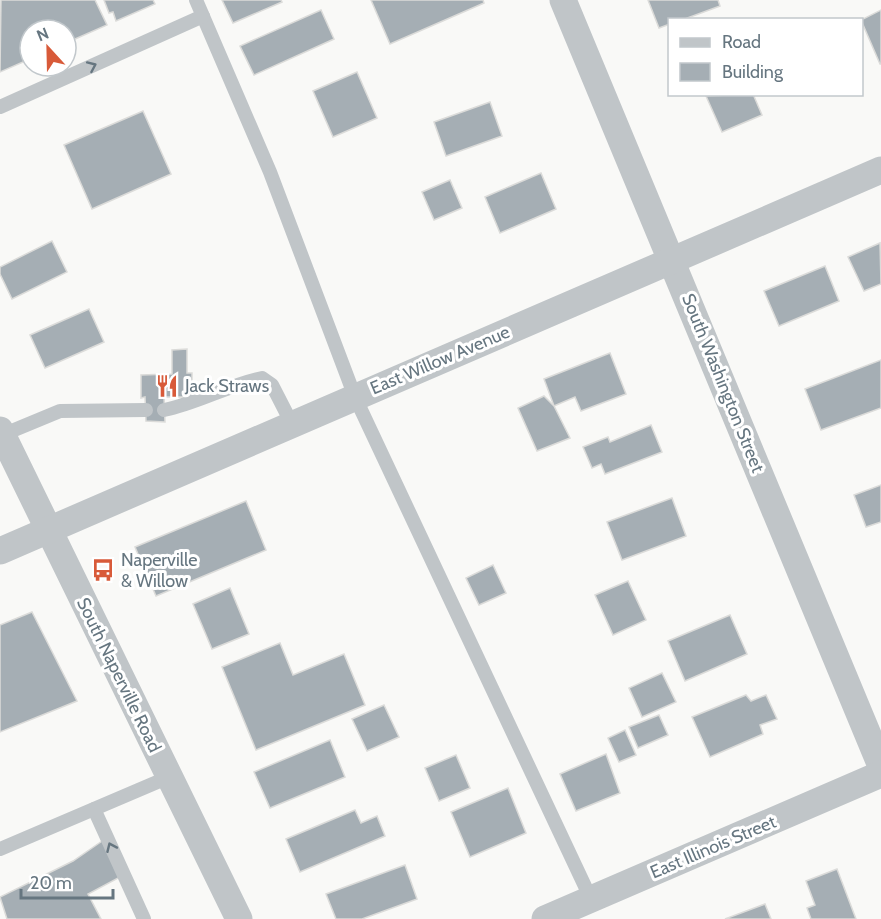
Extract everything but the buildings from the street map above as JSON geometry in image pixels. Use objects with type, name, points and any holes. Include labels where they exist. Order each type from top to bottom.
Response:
[{"type":"street","name":"South Washington Street","points":[[563,0],[881,766]]},
{"type":"street","name":"East Willow Avenue","points":[[0,551],[881,170]]},
{"type":"street","name":"South Naperville Road","points":[[1,432],[239,919]]},
{"type":"street","name":"East Illinois Street","points":[[545,919],[881,774]]},
{"type":"lane","points":[[196,0],[270,172],[355,397],[591,899]]},
{"type":"lane","points":[[0,107],[203,16]]},
{"type":"lane","points":[[164,410],[182,406],[241,382],[262,378],[272,385],[292,424]]},
{"type":"lane","points":[[1,432],[60,411],[146,410]]},
{"type":"lane","points":[[0,849],[169,777]]},
{"type":"lane","points":[[94,809],[144,919]]},
{"type":"place","name":"Jack Straws","points":[[167,386]]},
{"type":"place","name":"Naperville & Willow","points":[[103,570]]}]
